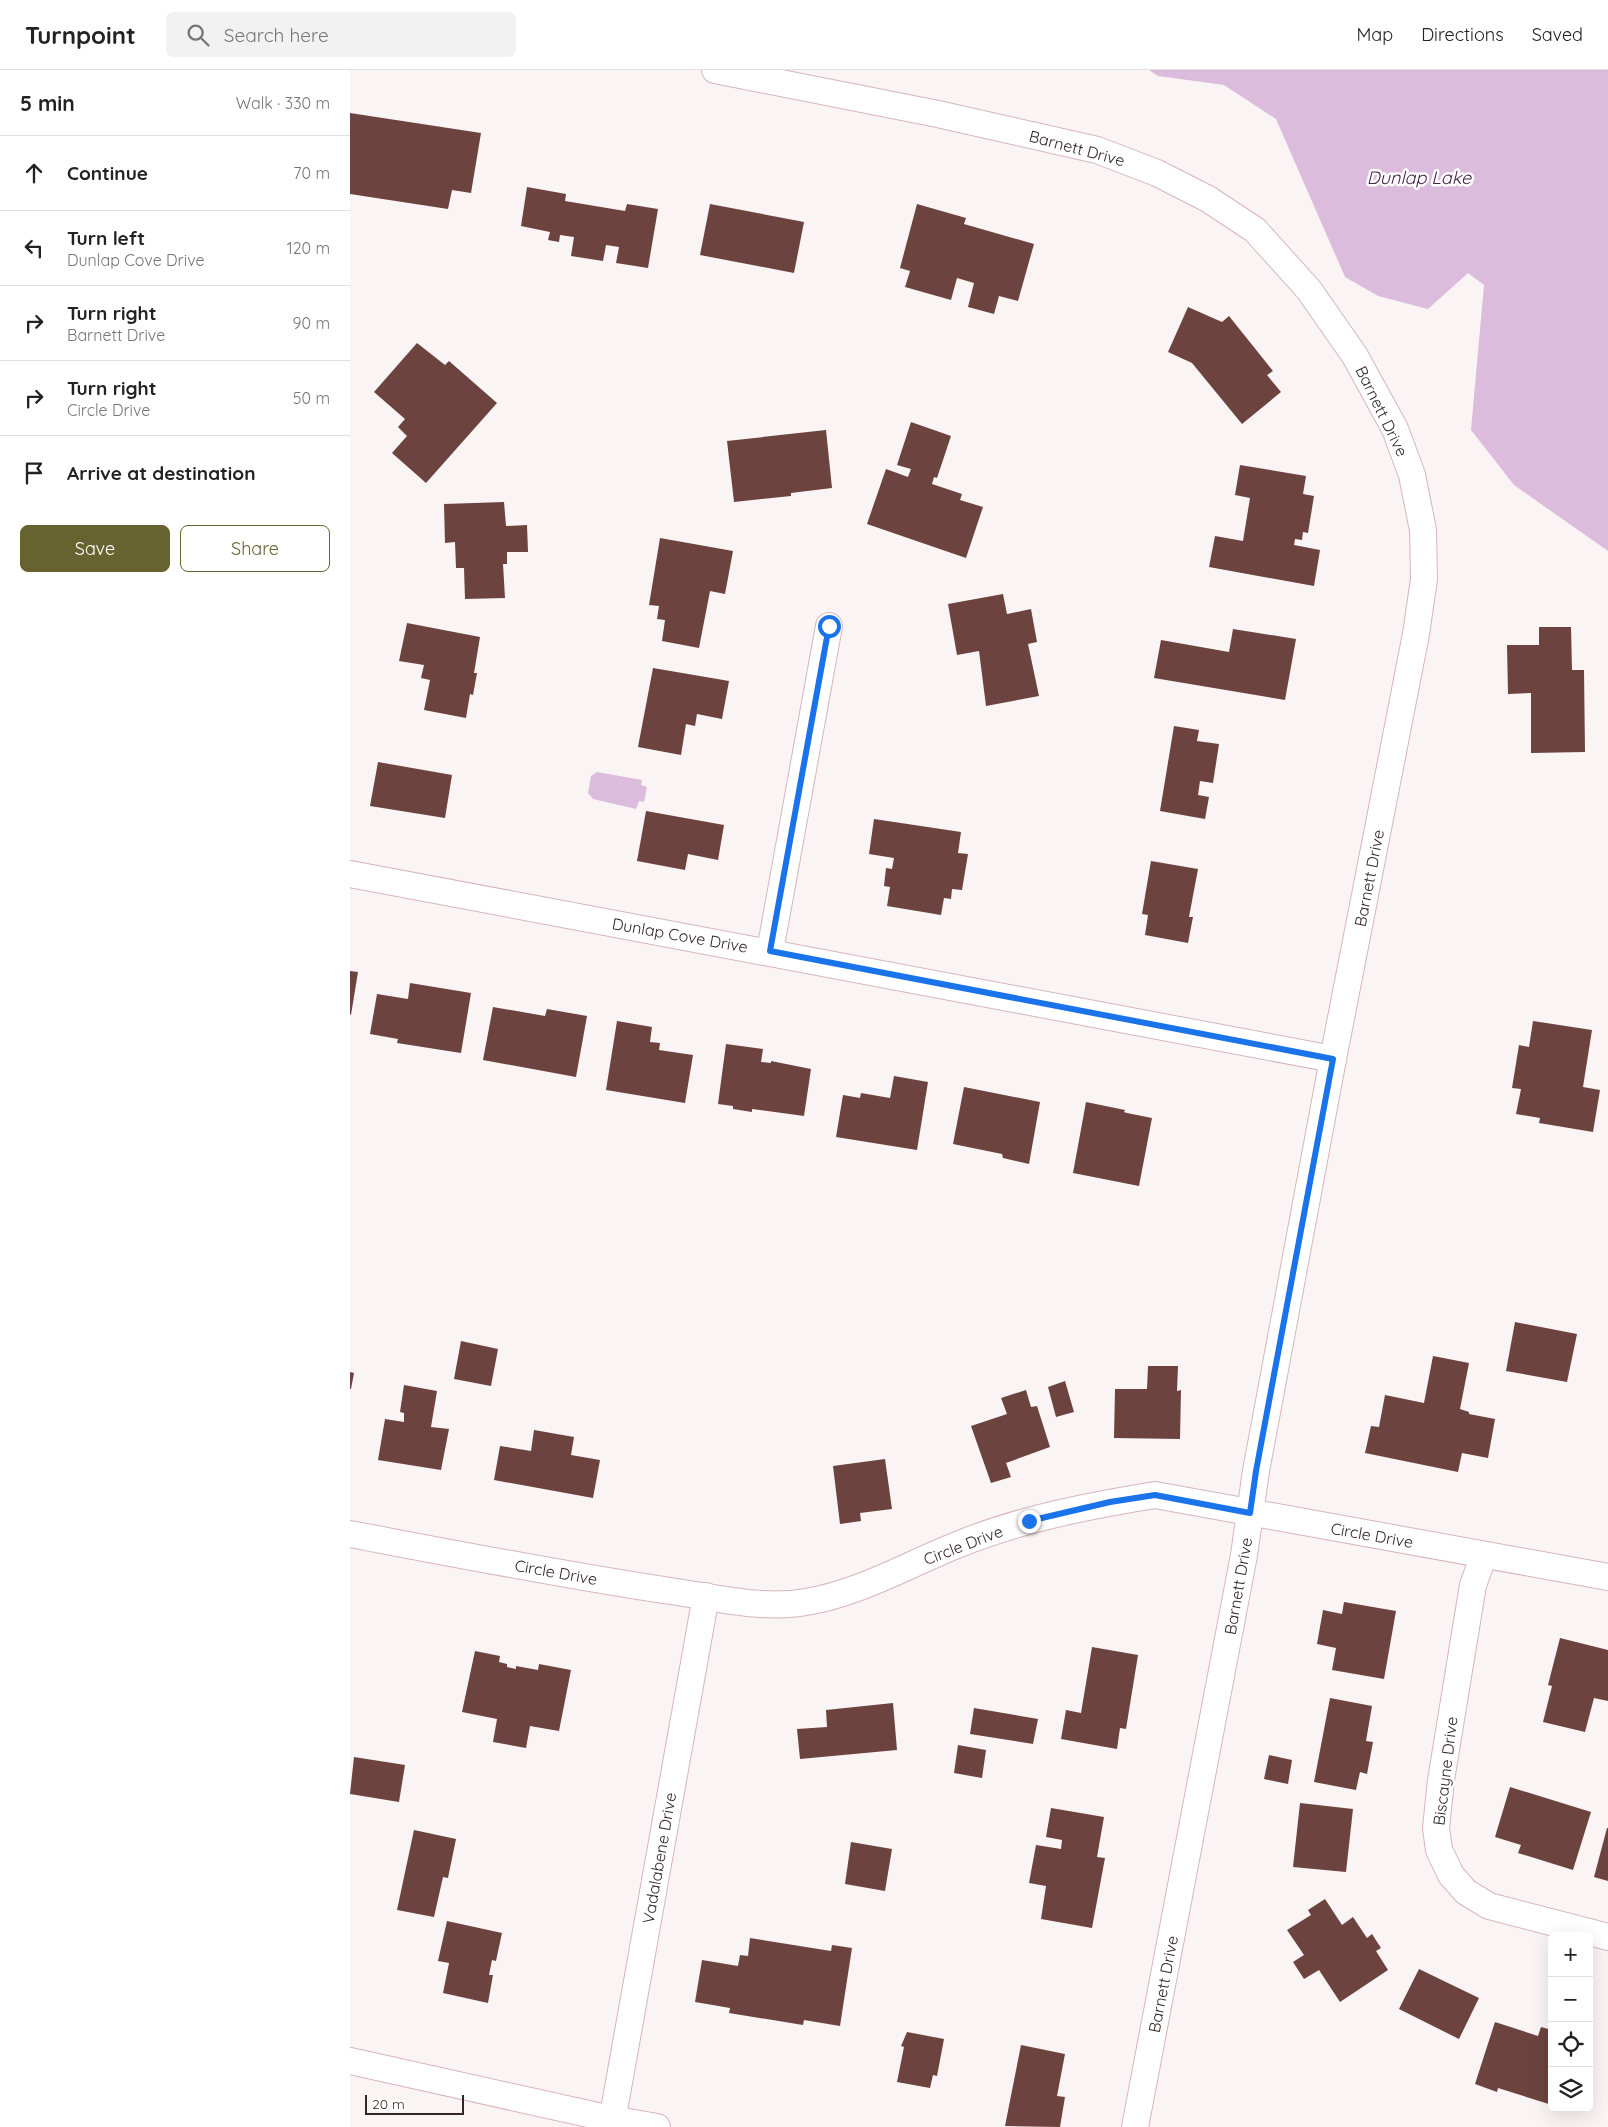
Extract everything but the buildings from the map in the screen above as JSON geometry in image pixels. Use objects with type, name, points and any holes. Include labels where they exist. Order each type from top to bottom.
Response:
[{"type":"street","name":"Barnett Drive","points":[[714,70],[938,114],[1097,150],[1158,173],[1208,199],[1254,230],[1309,290],[1355,356],[1395,429],[1412,474],[1423,530],[1424,579],[1416,634],[1333,1059],[1256,1471],[1240,1575],[1136,2127]]},
{"type":"street","points":[[770,951],[829,626]]},
{"type":"street","name":"Dunlap Cove Drive","points":[[350,874],[770,951],[1333,1059]]},
{"type":"street","name":"Circle Drive","points":[[350,1534],[615,1583],[765,1604],[805,1603],[849,1593],[959,1544],[1029,1521],[1110,1502],[1155,1495],[1608,1577]]},
{"type":"street","name":"Biscayne Drive","points":[[1484,1555],[1473,1585],[1441,1780],[1436,1828],[1439,1850],[1456,1881],[1466,1892],[1489,1906],[1608,1937]]},
{"type":"street","name":"Vadalabene Drive","points":[[611,2123],[706,1596]]},
{"type":"street","points":[[350,2061],[611,2123],[657,2127]]},
{"type":"water","name":"Dunlap Lake","points":[[1149,70],[1608,70],[1608,551],[1514,485],[1471,430],[1484,285],[1468,273],[1428,309],[1378,296],[1345,277],[1276,119],[1224,85],[1158,76]]},
{"type":"water","points":[[597,772],[642,780],[641,785],[647,787],[644,802],[639,801],[636,809],[593,799],[588,793],[591,776]]},
{"type":"route","points":[[829,626],[770,951],[1333,1059],[1256,1471],[1250,1513],[1155,1495],[1110,1502],[1029,1521]]}]
